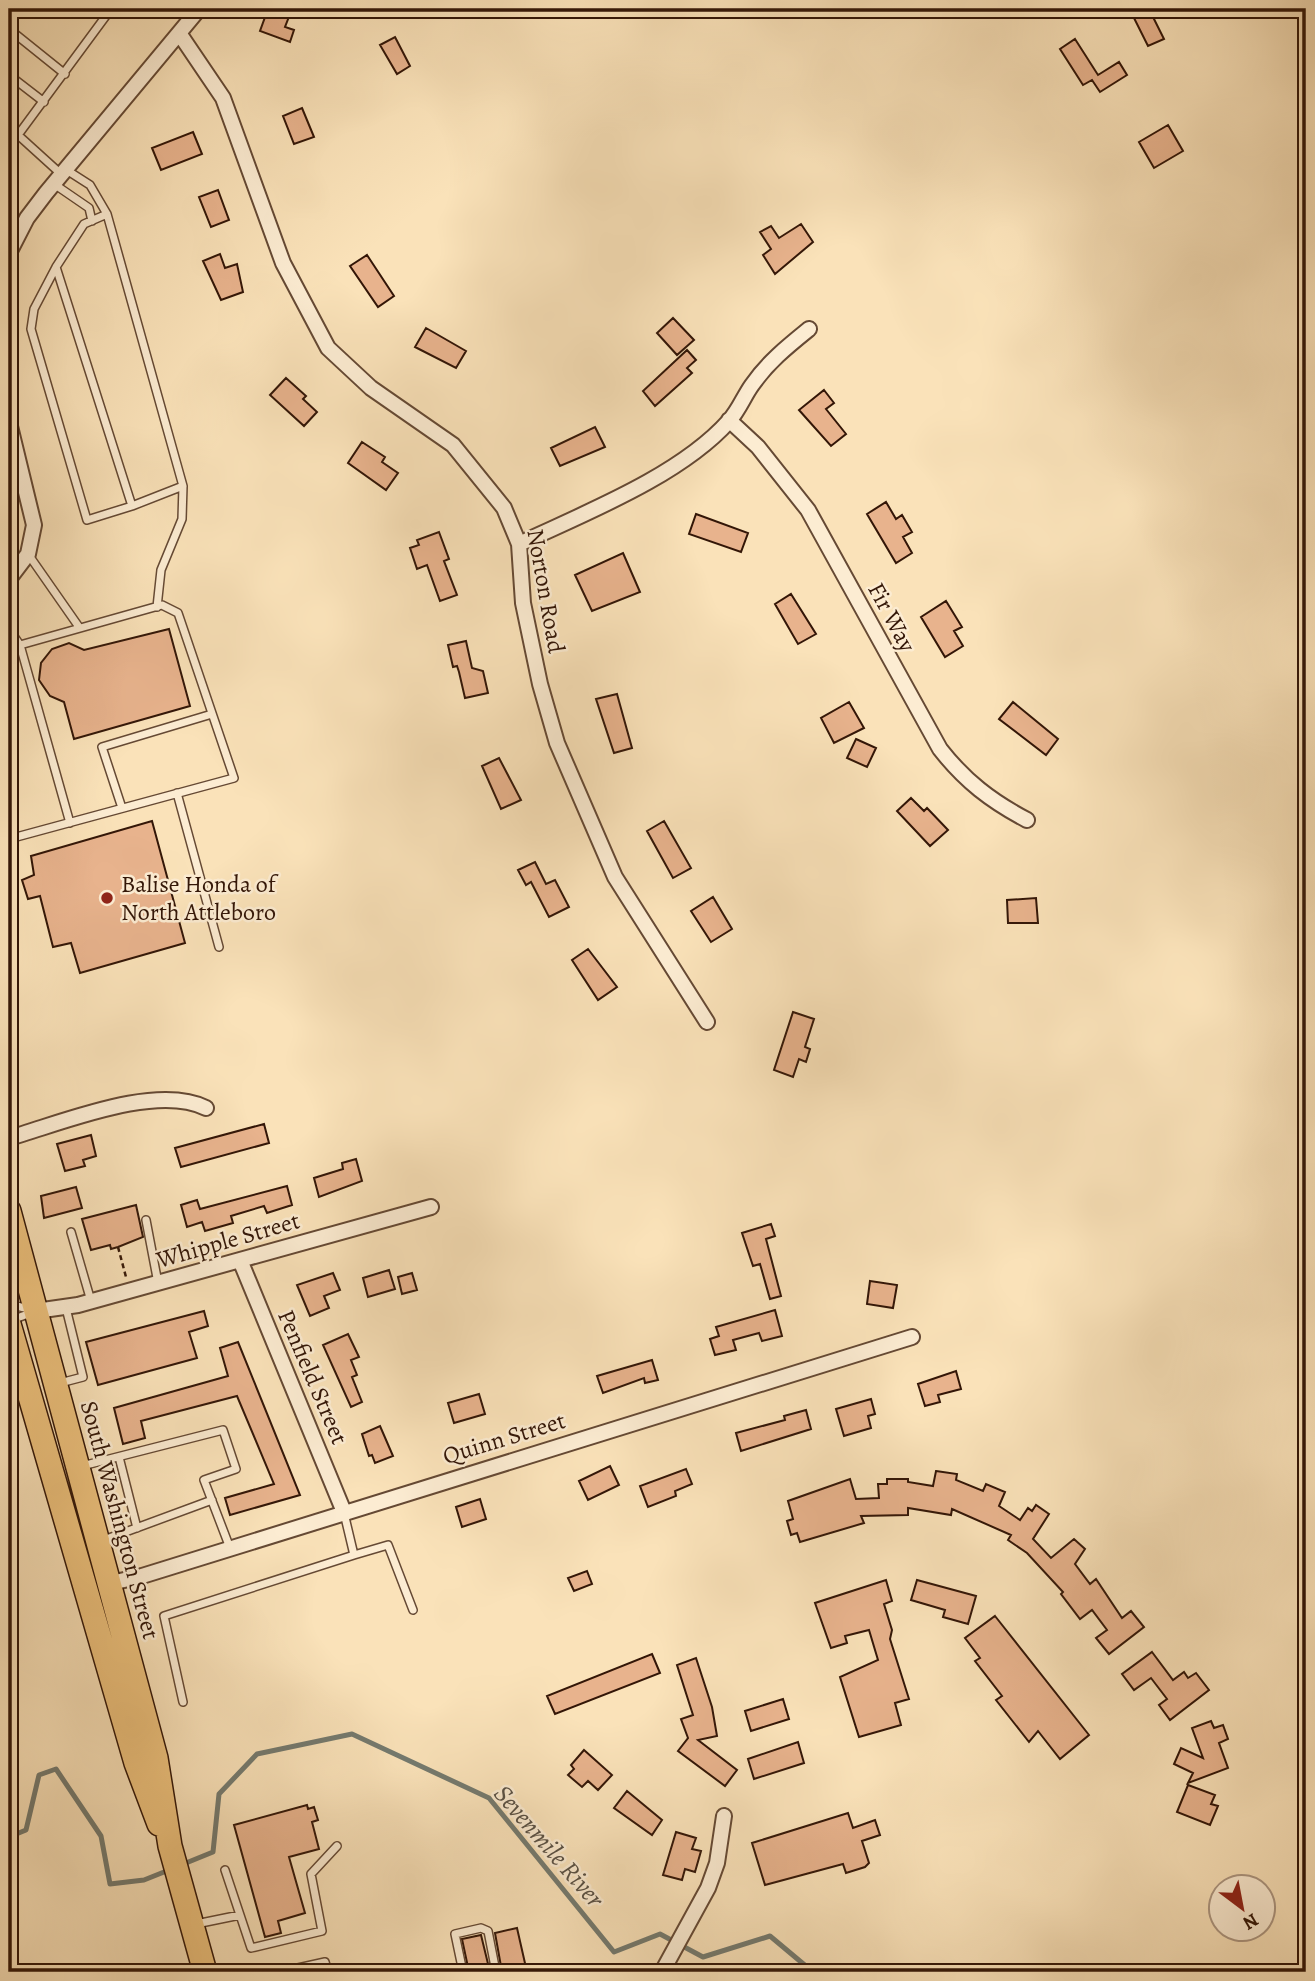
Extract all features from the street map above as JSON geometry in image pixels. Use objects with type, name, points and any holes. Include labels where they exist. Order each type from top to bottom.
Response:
[{"type":"main road","name":"South Washington Street","points":[[9,1211],[100,1541],[156,1758],[170,1846]]},
{"type":"main road","name":"South Washington Street","points":[[9,1323],[136,1763],[170,1846],[205,1972]]},
{"type":"street","points":[[9,253],[27,218],[60,175],[199,9]]},
{"type":"street","name":"Norton Road","points":[[179,33],[223,98],[282,263],[318,333],[342,362],[371,388],[438,432],[467,460],[503,508],[519,544],[523,603],[556,743],[615,877],[707,1022]]},
{"type":"street","points":[[519,544],[603,507],[680,461],[730,420],[752,385],[778,353],[809,329]]},
{"type":"street","name":"Fir Way","points":[[730,420],[758,447],[808,510],[940,749],[960,774],[981,793],[1027,820]]},
{"type":"street","points":[[9,422],[34,525],[28,554],[9,579]]},
{"type":"street","points":[[9,1138],[148,1100],[179,1099],[206,1108]]},
{"type":"street","name":"Whipple Street","points":[[36,1311],[91,1302],[430,1207]]},
{"type":"street","name":"Penfield Street","points":[[240,1260],[344,1512]]},
{"type":"street","name":"Quinn Street","points":[[111,1583],[912,1337]]},
{"type":"street","points":[[662,1972],[708,1888],[718,1863],[724,1816]]},
{"type":"lane","points":[[9,142],[18,135],[44,102],[111,9]]},
{"type":"lane","points":[[9,29],[65,74]]},
{"type":"lane","points":[[9,75],[44,102]]},
{"type":"lane","points":[[18,135],[60,175],[89,208],[92,221]]},
{"type":"lane","points":[[60,175],[89,185],[107,214],[183,486],[182,519],[162,570],[158,607]]},
{"type":"lane","points":[[107,214],[84,224],[56,267],[34,309],[32,329],[87,520],[183,486]]},
{"type":"lane","points":[[56,267],[132,506]]},
{"type":"lane","points":[[28,554],[79,627]]},
{"type":"lane","points":[[9,839],[234,778],[178,613],[162,606],[20,645]]},
{"type":"lane","points":[[9,629],[20,645],[70,823]]},
{"type":"lane","points":[[122,808],[102,747],[212,714]]},
{"type":"lane","points":[[177,793],[219,947]]},
{"type":"lane","points":[[146,1220],[158,1283]]},
{"type":"lane","points":[[71,1232],[91,1302]]},
{"type":"lane","points":[[9,1304],[36,1311]]},
{"type":"lane","points":[[56,1384],[83,1377],[66,1308]]},
{"type":"lane","points":[[9,1323],[36,1311]]},
{"type":"lane","points":[[79,1467],[223,1430],[236,1469],[204,1480],[230,1548]]},
{"type":"lane","points":[[119,1457],[137,1528]]},
{"type":"lane","points":[[100,1541],[212,1500]]},
{"type":"lane","points":[[344,1512],[354,1555]]},
{"type":"lane","points":[[183,1702],[164,1616],[388,1545],[413,1610]]},
{"type":"lane","points":[[225,1870],[251,1948],[322,1931],[311,1874],[337,1846]]},
{"type":"lane","points":[[192,1924],[240,1915]]},
{"type":"lane","points":[[463,1972],[455,1934],[481,1928],[488,1931],[496,1972]]},
{"type":"lane","points":[[280,1972],[325,1962],[328,1972]]},
{"type":"path","points":[[118,1247],[130,1291]]},
{"type":"building","points":[[268,9],[292,9],[285,27],[294,30],[290,42],[260,31]]},
{"type":"building","points":[[1149,9],[1164,39],[1148,46],[1133,16]]},
{"type":"building","points":[[395,37],[410,66],[397,74],[380,45]]},
{"type":"building","points":[[1075,39],[1098,75],[1119,62],[1127,75],[1100,92],[1092,80],[1083,85],[1060,49]]},
{"type":"building","points":[[302,108],[314,137],[294,144],[283,116]]},
{"type":"building","points":[[1168,125],[1183,151],[1154,168],[1139,142]]},
{"type":"building","points":[[193,132],[202,154],[161,170],[152,148]]},
{"type":"building","points":[[218,190],[229,220],[211,227],[199,197]]},
{"type":"building","points":[[801,224],[813,242],[775,274],[763,255],[771,249],[760,232],[771,226],[779,238]]},
{"type":"building","points":[[220,254],[225,268],[237,264],[243,292],[221,300],[203,261]]},
{"type":"building","points":[[367,255],[394,296],[378,307],[350,266]]},
{"type":"building","points":[[673,318],[694,340],[677,355],[657,333]]},
{"type":"building","points":[[426,328],[466,351],[456,368],[415,347]]},
{"type":"building","points":[[687,350],[696,360],[687,368],[692,373],[655,406],[643,391]]},
{"type":"building","points":[[286,378],[306,396],[303,399],[317,412],[304,426],[270,395]]},
{"type":"building","points":[[824,390],[834,403],[826,409],[846,434],[831,446],[799,410]]},
{"type":"building","points":[[595,427],[605,447],[560,466],[551,448]]},
{"type":"building","points":[[362,442],[385,457],[382,462],[398,473],[386,490],[348,463]]},
{"type":"building","points":[[886,502],[896,519],[902,515],[912,532],[903,537],[912,553],[896,563],[867,514]]},
{"type":"building","points":[[696,514],[748,533],[741,552],[689,534]]},
{"type":"building","points":[[439,532],[449,559],[444,561],[457,595],[440,601],[427,565],[417,569],[410,548],[419,545],[417,540]]},
{"type":"building","points":[[623,553],[640,592],[592,611],[575,575]]},
{"type":"building","points":[[791,594],[816,634],[798,644],[775,604]]},
{"type":"building","points":[[946,601],[962,627],[954,631],[963,646],[945,657],[921,617]]},
{"type":"building","points":[[169,629],[190,706],[74,739],[64,702],[50,696],[39,680],[41,663],[52,649],[69,643],[84,650]]},
{"type":"building","points":[[466,641],[472,668],[483,671],[488,693],[465,698],[459,672],[457,666],[453,667],[448,645]]},
{"type":"building","points":[[617,694],[632,748],[614,753],[596,699]]},
{"type":"building","points":[[849,702],[864,728],[834,743],[821,718]]},
{"type":"building","points":[[1013,702],[1058,739],[1046,755],[999,719]]},
{"type":"building","points":[[856,739],[876,748],[867,767],[847,758]]},
{"type":"building","points":[[499,758],[521,800],[501,809],[482,766]]},
{"type":"building","points":[[911,798],[924,811],[927,808],[948,830],[930,846],[897,811]]},
{"type":"building","name":"Balise Honda of North Attleboro","points":[[152,821],[185,943],[80,973],[71,943],[53,947],[40,896],[28,899],[22,880],[34,875],[31,856]]},
{"type":"building","points":[[664,821],[691,868],[673,878],[647,831]]},
{"type":"building","points":[[535,862],[546,884],[555,880],[569,907],[549,917],[531,882],[526,885],[518,870]]},
{"type":"building","points":[[713,897],[732,929],[711,942],[691,911]]},
{"type":"building","points":[[1036,898],[1038,923],[1008,923],[1007,900]]},
{"type":"building","points":[[588,949],[617,987],[598,1000],[572,960]]},
{"type":"building","points":[[793,1012],[814,1019],[805,1047],[810,1049],[806,1062],[799,1059],[793,1077],[774,1070]]},
{"type":"building","points":[[264,1124],[269,1143],[181,1167],[175,1148]]},
{"type":"building","points":[[91,1135],[96,1156],[83,1160],[85,1166],[65,1171],[57,1144]]},
{"type":"building","points":[[356,1159],[362,1181],[319,1197],[314,1178],[343,1169],[342,1163]]},
{"type":"building","points":[[287,1186],[292,1205],[267,1213],[264,1206],[231,1216],[233,1223],[205,1231],[202,1222],[187,1227],[181,1205],[197,1200],[200,1209]]},
{"type":"building","points":[[76,1187],[82,1208],[44,1218],[41,1196]]},
{"type":"building","points":[[136,1205],[143,1237],[111,1249],[110,1245],[91,1250],[82,1219]]},
{"type":"building","points":[[771,1224],[775,1236],[766,1239],[781,1296],[770,1299],[760,1264],[753,1266],[742,1233]]},
{"type":"building","points":[[389,1270],[395,1289],[368,1297],[363,1278]]},
{"type":"building","points":[[333,1273],[340,1290],[324,1296],[329,1308],[310,1316],[297,1285]]},
{"type":"building","points":[[412,1273],[417,1290],[402,1294],[398,1277]]},
{"type":"building","points":[[870,1281],[897,1285],[893,1308],[867,1304]]},
{"type":"building","points":[[775,1310],[782,1336],[762,1341],[759,1333],[733,1340],[736,1350],[715,1355],[710,1339],[719,1336],[716,1327]]},
{"type":"building","points":[[204,1311],[208,1326],[189,1332],[197,1358],[98,1385],[86,1342]]},
{"type":"building","points":[[348,1334],[359,1357],[351,1360],[357,1375],[352,1377],[362,1402],[351,1407],[323,1345]]},
{"type":"building","points":[[238,1342],[300,1495],[230,1515],[225,1498],[274,1484],[237,1396],[141,1421],[145,1438],[123,1444],[114,1408],[228,1376],[220,1348]]},
{"type":"building","points":[[652,1360],[658,1380],[645,1383],[644,1378],[603,1393],[597,1376]]},
{"type":"building","points":[[956,1371],[961,1389],[938,1395],[940,1402],[925,1406],[918,1384]]},
{"type":"building","points":[[479,1394],[485,1414],[454,1423],[448,1403]]},
{"type":"building","points":[[871,1399],[875,1414],[868,1416],[871,1428],[844,1436],[836,1409]]},
{"type":"building","points":[[806,1410],[811,1429],[741,1451],[736,1433],[785,1420],[784,1416]]},
{"type":"building","points":[[380,1426],[393,1456],[375,1463],[372,1455],[369,1456],[362,1434]]},
{"type":"building","points":[[610,1466],[619,1485],[588,1500],[579,1481]]},
{"type":"building","points":[[686,1469],[692,1484],[675,1491],[676,1496],[648,1507],[640,1486]]},
{"type":"building","points":[[936,1471],[957,1474],[956,1480],[983,1491],[986,1484],[1005,1492],[999,1506],[1020,1520],[1028,1508],[1032,1511],[1036,1505],[1049,1514],[1033,1539],[1051,1558],[1074,1539],[1085,1549],[1075,1564],[1090,1584],[1096,1579],[1122,1618],[1131,1611],[1144,1627],[1109,1654],[1096,1638],[1107,1630],[1092,1610],[1080,1619],[1061,1594],[1063,1592],[1027,1553],[1008,1540],[1011,1535],[952,1509],[951,1515],[908,1508],[908,1515],[861,1516],[864,1523],[800,1542],[797,1533],[791,1535],[787,1521],[793,1519],[788,1501],[850,1479],[856,1499],[879,1498],[878,1484],[887,1484],[887,1479],[908,1479],[908,1482],[933,1486]]},
{"type":"building","points":[[480,1499],[486,1519],[462,1527],[456,1507]]},
{"type":"building","points":[[587,1571],[592,1584],[574,1591],[568,1578]]},
{"type":"building","points":[[886,1580],[892,1601],[884,1604],[892,1630],[890,1639],[909,1699],[895,1703],[901,1725],[859,1737],[840,1677],[878,1660],[869,1630],[845,1636],[847,1643],[831,1648],[815,1603]]},
{"type":"building","points":[[917,1580],[976,1596],[968,1624],[943,1617],[945,1610],[911,1600]]},
{"type":"building","points":[[995,1616],[1089,1735],[1060,1759],[1038,1731],[1029,1742],[996,1700],[1002,1696],[975,1661],[980,1658],[965,1638]]},
{"type":"building","points":[[1152,1652],[1173,1680],[1184,1672],[1188,1678],[1196,1673],[1209,1690],[1170,1720],[1159,1705],[1167,1699],[1151,1678],[1134,1690],[1122,1674]]},
{"type":"building","points":[[652,1654],[660,1673],[555,1714],[547,1696]]},
{"type":"building","points":[[696,1658],[712,1707],[717,1736],[698,1740],[737,1770],[725,1786],[678,1751],[688,1738],[681,1719],[693,1715],[677,1665]]},
{"type":"building","points":[[783,1699],[789,1719],[751,1731],[745,1711]]},
{"type":"building","points":[[1211,1721],[1214,1728],[1223,1725],[1228,1739],[1219,1743],[1228,1768],[1188,1783],[1193,1773],[1174,1764],[1181,1748],[1203,1758],[1192,1728]]},
{"type":"building","points":[[798,1742],[804,1763],[754,1779],[748,1759]]},
{"type":"building","points":[[584,1750],[612,1775],[598,1790],[588,1781],[582,1787],[568,1775],[574,1769],[571,1765]]},
{"type":"building","points":[[1188,1785],[1215,1795],[1211,1804],[1218,1806],[1210,1825],[1177,1812]]},
{"type":"building","points":[[627,1791],[662,1820],[652,1835],[614,1808]]},
{"type":"building","points":[[307,1805],[308,1809],[314,1807],[318,1820],[312,1822],[319,1849],[289,1857],[305,1913],[278,1921],[281,1933],[265,1937],[234,1825]]},
{"type":"building","points":[[848,1813],[853,1828],[875,1820],[880,1835],[862,1841],[869,1863],[865,1867],[846,1873],[843,1864],[765,1885],[752,1843]]},
{"type":"building","points":[[676,1832],[696,1838],[692,1849],[701,1851],[695,1872],[685,1869],[682,1880],[663,1875]]},
{"type":"building","points":[[517,1928],[527,1972],[502,1972],[495,1933]]},
{"type":"building","points":[[481,1935],[490,1972],[469,1972],[462,1939]]},
{"type":"waterway","name":"Sevenmile River","points":[[181,1865],[213,1852],[219,1794],[257,1754],[352,1734],[489,1798],[614,1952],[660,1934],[703,1957],[770,1936],[813,1972]]},
{"type":"waterway","name":"Sevenmile River","points":[[9,1837],[26,1830],[39,1775],[56,1769],[101,1836],[110,1884],[144,1880],[169,1870]]},
{"type":"place","name":"Balise Honda of North Attleboro","points":[[107,898]]}]
